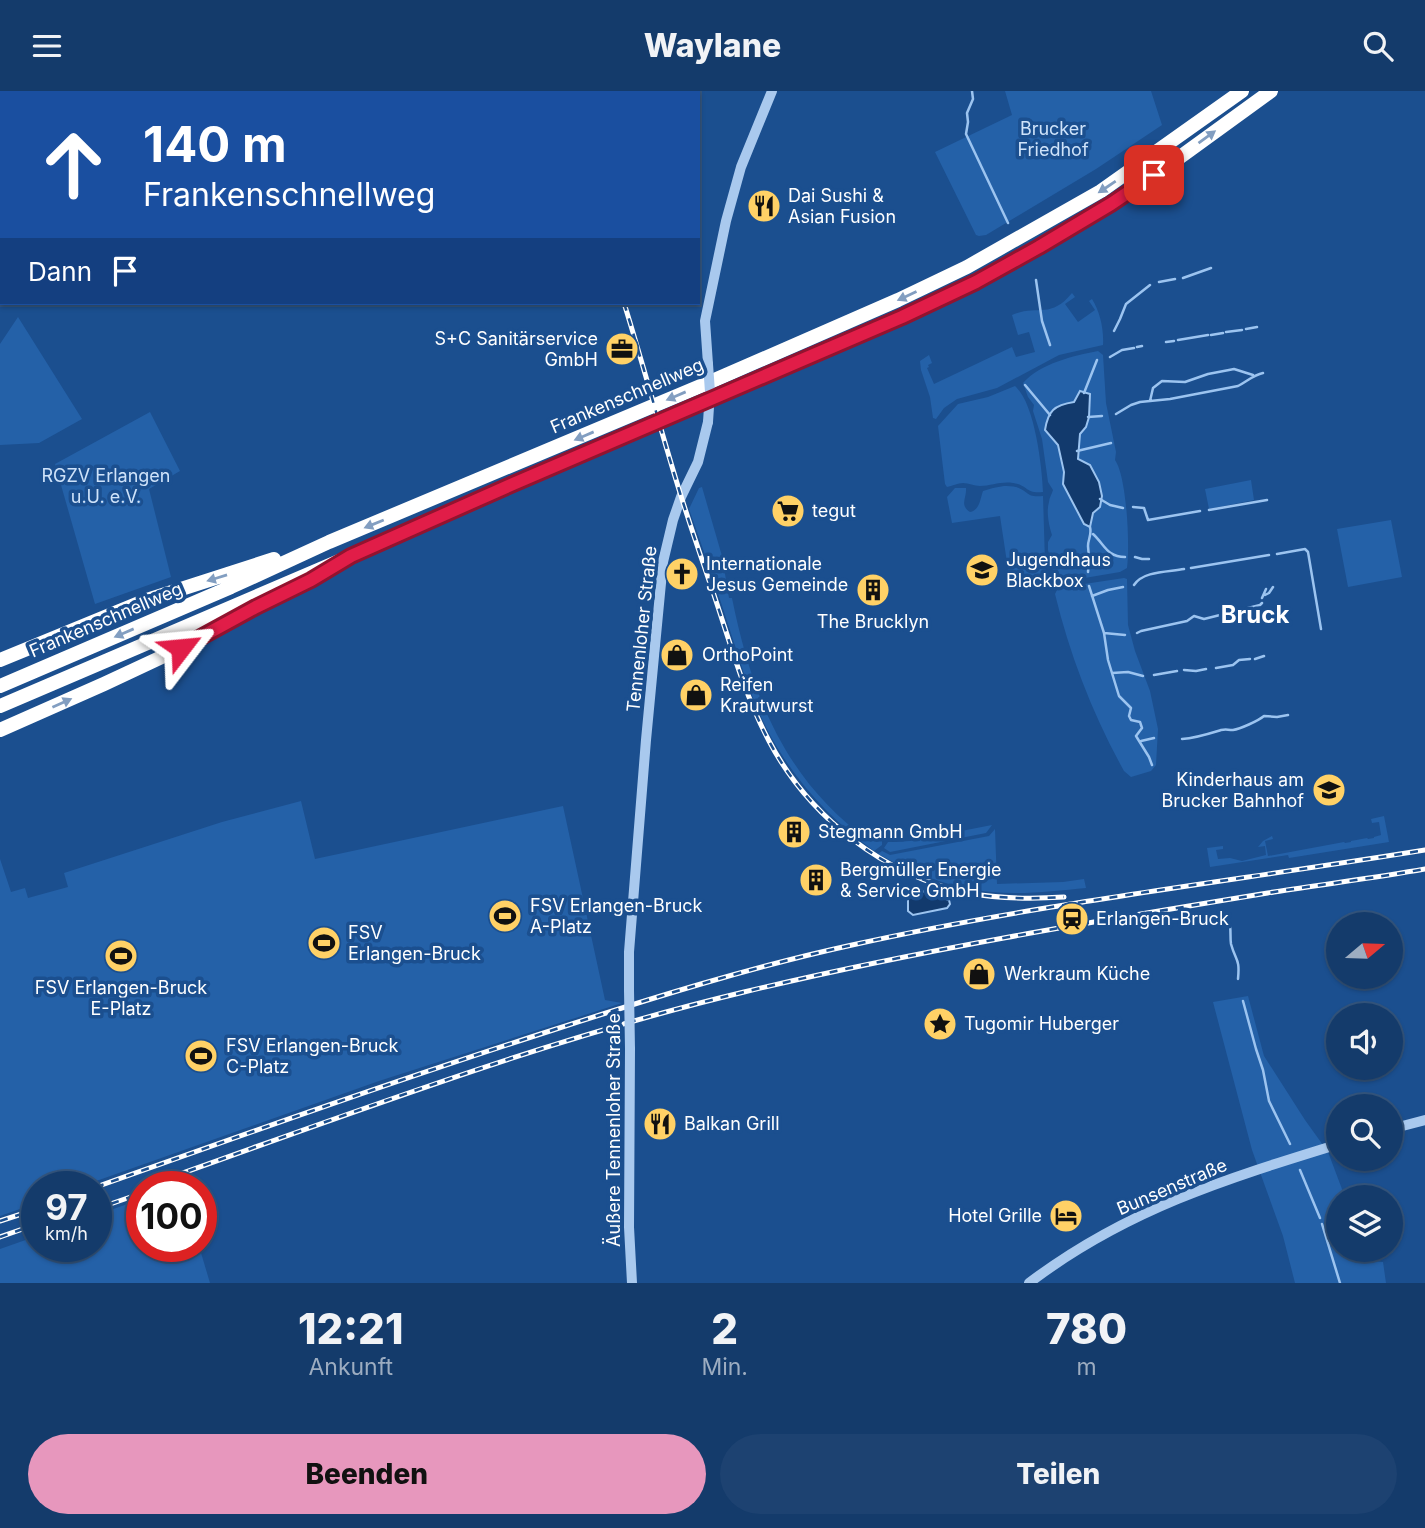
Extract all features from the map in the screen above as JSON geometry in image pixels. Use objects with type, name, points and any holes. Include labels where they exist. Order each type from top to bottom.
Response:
[{"type":"highway","name":"Frankenschnellweg","points":[[0,686],[219,593],[329,542],[703,385],[967,267],[1101,191],[1242,91]]},
{"type":"highway","name":"Frankenschnellweg","points":[[0,706],[902,317],[976,282],[1111,204],[1271,91]]},
{"type":"highway","points":[[0,660],[144,601],[329,542]]},
{"type":"highway","points":[[0,730],[181,648],[351,556]]},
{"type":"street","name":"Tennenloher Straße","points":[[628,977],[647,726],[663,562],[673,520],[698,462],[708,422],[710,392],[705,321],[731,202],[741,167],[772,91]]},
{"type":"street","name":"Äußere Tennenloher Straße","points":[[628,977],[629,1236],[632,1283]]},
{"type":"street","points":[[1403,1126],[1425,1120]]},
{"type":"street","name":"Bunsenstraße","points":[[1029,1283],[1090,1242],[1147,1211],[1229,1179],[1326,1148]]},
{"type":"green space","name":"Brucker Friedhof","points":[[1005,91],[1151,91],[1162,125],[1096,169],[986,235],[979,236],[976,235],[935,152],[1012,115]]},
{"type":"green space","points":[[1072,293],[1075,297],[1065,304],[1078,322],[1095,310],[1089,301],[1092,299],[1101,321],[1103,345],[1059,355],[997,388],[957,399],[944,408],[936,419],[933,418],[920,361],[929,355],[932,363],[927,368],[934,384],[1012,347],[1016,357],[1035,352],[1029,332],[1018,335],[1012,315],[1050,309]]},
{"type":"green space","points":[[18,317],[82,419],[39,443],[0,445],[0,344]]},
{"type":"green space","points":[[1098,351],[1103,355],[1106,403],[1116,452],[1115,460],[1125,496],[1127,568],[1120,572],[1055,583],[1051,576],[1053,568],[1048,550],[1052,535],[1048,510],[1053,490],[1048,482],[1034,405],[1023,383],[1048,365]]},
{"type":"green space","points":[[1015,386],[1028,406],[1032,420],[1043,492],[1033,492],[1018,484],[1009,483],[980,486],[961,483],[947,487],[938,426],[958,404],[988,397]]},
{"type":"green space","name":"RGZV Erlangen u.U. e.V.","points":[[150,412],[180,471],[149,489],[171,577],[95,604],[55,464]]},
{"type":"green space","points":[[1251,480],[1254,500],[1209,509],[1205,489]]},
{"type":"green space","points":[[1004,486],[1016,487],[1033,496],[1043,496],[1045,584],[1011,589],[1000,516],[952,523],[947,497],[955,488],[966,488],[964,504],[970,512],[978,507],[983,491]]},
{"type":"green space","points":[[702,487],[722,556],[729,598],[732,598],[750,669],[777,735],[795,765],[841,818],[871,842],[875,836],[882,839],[882,845],[874,851],[835,819],[812,795],[791,769],[764,723],[744,673],[689,509]]},
{"type":"green space","points":[[1391,520],[1402,577],[1348,587],[1337,529]]},
{"type":"green space","points":[[1127,579],[1128,625],[1150,691],[1158,729],[1156,765],[1151,771],[1131,777],[1124,771],[1092,707],[1055,594],[1058,588]]},
{"type":"green space","name":"FSV Erlangen-Bruck","points":[[301,801],[315,859],[563,806],[605,1000],[622,1003],[379,1081],[112,1175],[112,1171],[21,1171],[21,1209],[0,1216],[0,859],[11,892],[25,888],[28,898],[68,887],[64,873],[222,822]]},
{"type":"green space","points":[[1384,816],[1389,842],[1210,867],[1207,848],[1223,846],[1223,849],[1216,850],[1218,859],[1242,861],[1266,855],[1265,846],[1258,847],[1263,841],[1272,836],[1273,839],[1265,841],[1268,856],[1374,838],[1381,835],[1379,822],[1372,823],[1371,819]]},
{"type":"green space","points":[[992,825],[986,833],[890,852],[884,848],[888,842],[910,841]]},
{"type":"green space","points":[[995,829],[997,884],[1084,879],[1086,888],[1027,893],[977,890],[934,879],[878,854],[882,851],[890,855],[989,836]]},
{"type":"green space","points":[[1248,996],[1264,1056],[1326,1149],[1326,1171],[1335,1171],[1340,1185],[1326,1185],[1326,1262],[1383,1262],[1386,1283],[1295,1283],[1283,1236],[1252,1150],[1213,1002]]},
{"type":"green space","points":[[126,1205],[126,1262],[204,1262],[210,1283],[0,1283],[0,1249],[21,1242],[21,1262],[112,1262],[112,1209]]},
{"type":"shaded area","points":[[1080,391],[1090,394],[1089,417],[1080,434],[1078,459],[1090,465],[1099,482],[1102,496],[1100,507],[1093,513],[1090,527],[1084,524],[1063,484],[1064,472],[1058,445],[1045,430],[1053,410],[1074,402]]},
{"type":"shaded area","points":[[910,889],[949,900],[950,904],[947,908],[913,915],[908,911]]},
{"type":"waterway","points":[[972,91],[966,134],[1008,223]]},
{"type":"waterway","points":[[1183,278],[1211,268]]},
{"type":"waterway","points":[[1159,282],[1175,279]]},
{"type":"waterway","points":[[1036,280],[1042,321],[1050,345]]},
{"type":"waterway","points":[[1114,331],[1126,304],[1150,285]]},
{"type":"waterway","points":[[1246,329],[1257,327]]},
{"type":"waterway","points":[[1226,332],[1242,330]]},
{"type":"waterway","points":[[1211,335],[1223,333]]},
{"type":"waterway","points":[[1178,340],[1208,335]]},
{"type":"waterway","points":[[1166,342],[1174,341]]},
{"type":"waterway","points":[[1137,347],[1142,346]]},
{"type":"waterway","points":[[1110,357],[1122,350],[1134,348]]},
{"type":"waterway","points":[[1084,393],[1097,360]]},
{"type":"waterway","points":[[1150,401],[1153,388],[1162,381],[1185,382],[1234,369],[1253,375]]},
{"type":"waterway","points":[[1116,414],[1140,402],[1238,386],[1263,373]]},
{"type":"waterway","points":[[1025,385],[1050,415]]},
{"type":"waterway","points":[[1088,417],[1102,416]]},
{"type":"waterway","points":[[1077,451],[1111,443]]},
{"type":"waterway","points":[[1100,499],[1123,508]]},
{"type":"waterway","points":[[1209,510],[1267,500]]},
{"type":"waterway","points":[[1133,507],[1144,508],[1148,520],[1200,511]]},
{"type":"waterway","points":[[1088,572],[1090,527]]},
{"type":"waterway","points":[[1093,534],[1110,553],[1125,557]]},
{"type":"waterway","points":[[1277,554],[1305,549],[1308,552],[1321,629]]},
{"type":"waterway","points":[[1191,568],[1269,555]]},
{"type":"waterway","points":[[1135,557],[1149,559]]},
{"type":"waterway","points":[[1134,585],[1143,577],[1184,569]]},
{"type":"waterway","points":[[1089,586],[1104,633],[1108,660],[1119,696],[1131,708],[1131,720],[1140,722],[1142,728],[1136,736],[1152,765]]},
{"type":"waterway","points":[[1092,596],[1123,587]]},
{"type":"waterway","points":[[1265,595],[1273,587]]},
{"type":"waterway","points":[[1262,598],[1266,589]]},
{"type":"waterway","points":[[1137,633],[1187,621],[1194,616],[1204,619],[1262,603]]},
{"type":"waterway","points":[[1104,633],[1125,635]]},
{"type":"waterway","points":[[1255,659],[1264,656]]},
{"type":"waterway","points":[[1216,668],[1250,659]]},
{"type":"waterway","points":[[1184,670],[1206,669]]},
{"type":"waterway","points":[[1154,675],[1177,671]]},
{"type":"waterway","points":[[1112,673],[1128,672],[1143,676]]},
{"type":"waterway","points":[[1182,739],[1233,730],[1264,716],[1288,715]]},
{"type":"waterway","points":[[1141,741],[1154,738]]},
{"type":"waterway","points":[[1230,926],[1231,944],[1238,963],[1238,979]]},
{"type":"waterway","points":[[1243,1001],[1269,1101],[1290,1144]]},
{"type":"waterway","points":[[1300,1170],[1320,1218]]},
{"type":"waterway","points":[[1322,1224],[1340,1283]]},
{"type":"railway","points":[[625,305],[681,496],[738,668],[760,723],[786,769],[827,818],[852,839],[908,873],[938,885],[981,895],[1016,898],[1064,897]]},
{"type":"railway","points":[[112,1181],[496,1049],[664,995],[777,963],[994,917],[1425,850]]},
{"type":"railway","points":[[188,1171],[516,1057],[592,1033],[744,992],[1008,937],[1425,869]]},
{"type":"railway","points":[[112,1203],[126,1199]]},
{"type":"railway","points":[[0,1221],[21,1214]]},
{"type":"railway","points":[[0,1237],[21,1230]]},
{"type":"place","name":"Dai Sushi & Asian Fusion","points":[[764,206]]},
{"type":"place","name":"S+C Sanitärservice GmbH","points":[[622,349]]},
{"type":"place","name":"tegut","points":[[788,511]]},
{"type":"place","name":"Jugendhaus Blackbox","points":[[982,570]]},
{"type":"place","name":"Internationale Jesus Gemeinde","points":[[682,574]]},
{"type":"place","name":"The Brucklyn","points":[[873,590]]},
{"type":"place","name":"OrthoPoint","points":[[677,655]]},
{"type":"place","name":"Reifen Krautwurst","points":[[696,695]]},
{"type":"place","name":"Kinderhaus am Brucker Bahnhof","points":[[1329,790]]},
{"type":"place","name":"Stegmann GmbH","points":[[794,832]]},
{"type":"place","name":"Bergmüller Energie & Service GmbH","points":[[816,880]]},
{"type":"place","name":"FSV Erlangen-Bruck A-Platz","points":[[505,916]]},
{"type":"place","name":"Erlangen-Bruck","points":[[1072,919]]},
{"type":"place","name":"FSV Erlangen-Bruck","points":[[324,943]]},
{"type":"place","name":"FSV Erlangen-Bruck E-Platz","points":[[121,956]]},
{"type":"place","name":"Werkraum Küche","points":[[979,974]]},
{"type":"place","name":"Tugomir Huberger","points":[[940,1024]]},
{"type":"place","name":"FSV Erlangen-Bruck C-Platz","points":[[201,1056]]},
{"type":"place","name":"Balkan Grill","points":[[660,1124]]},
{"type":"place","name":"Hotel Grille","points":[[1066,1216]]},
{"type":"district","name":"Bruck","points":[[1255,615]]},
{"type":"route","points":[[181,648],[351,556],[902,317],[976,282],[1111,204],[1154,175]]}]
